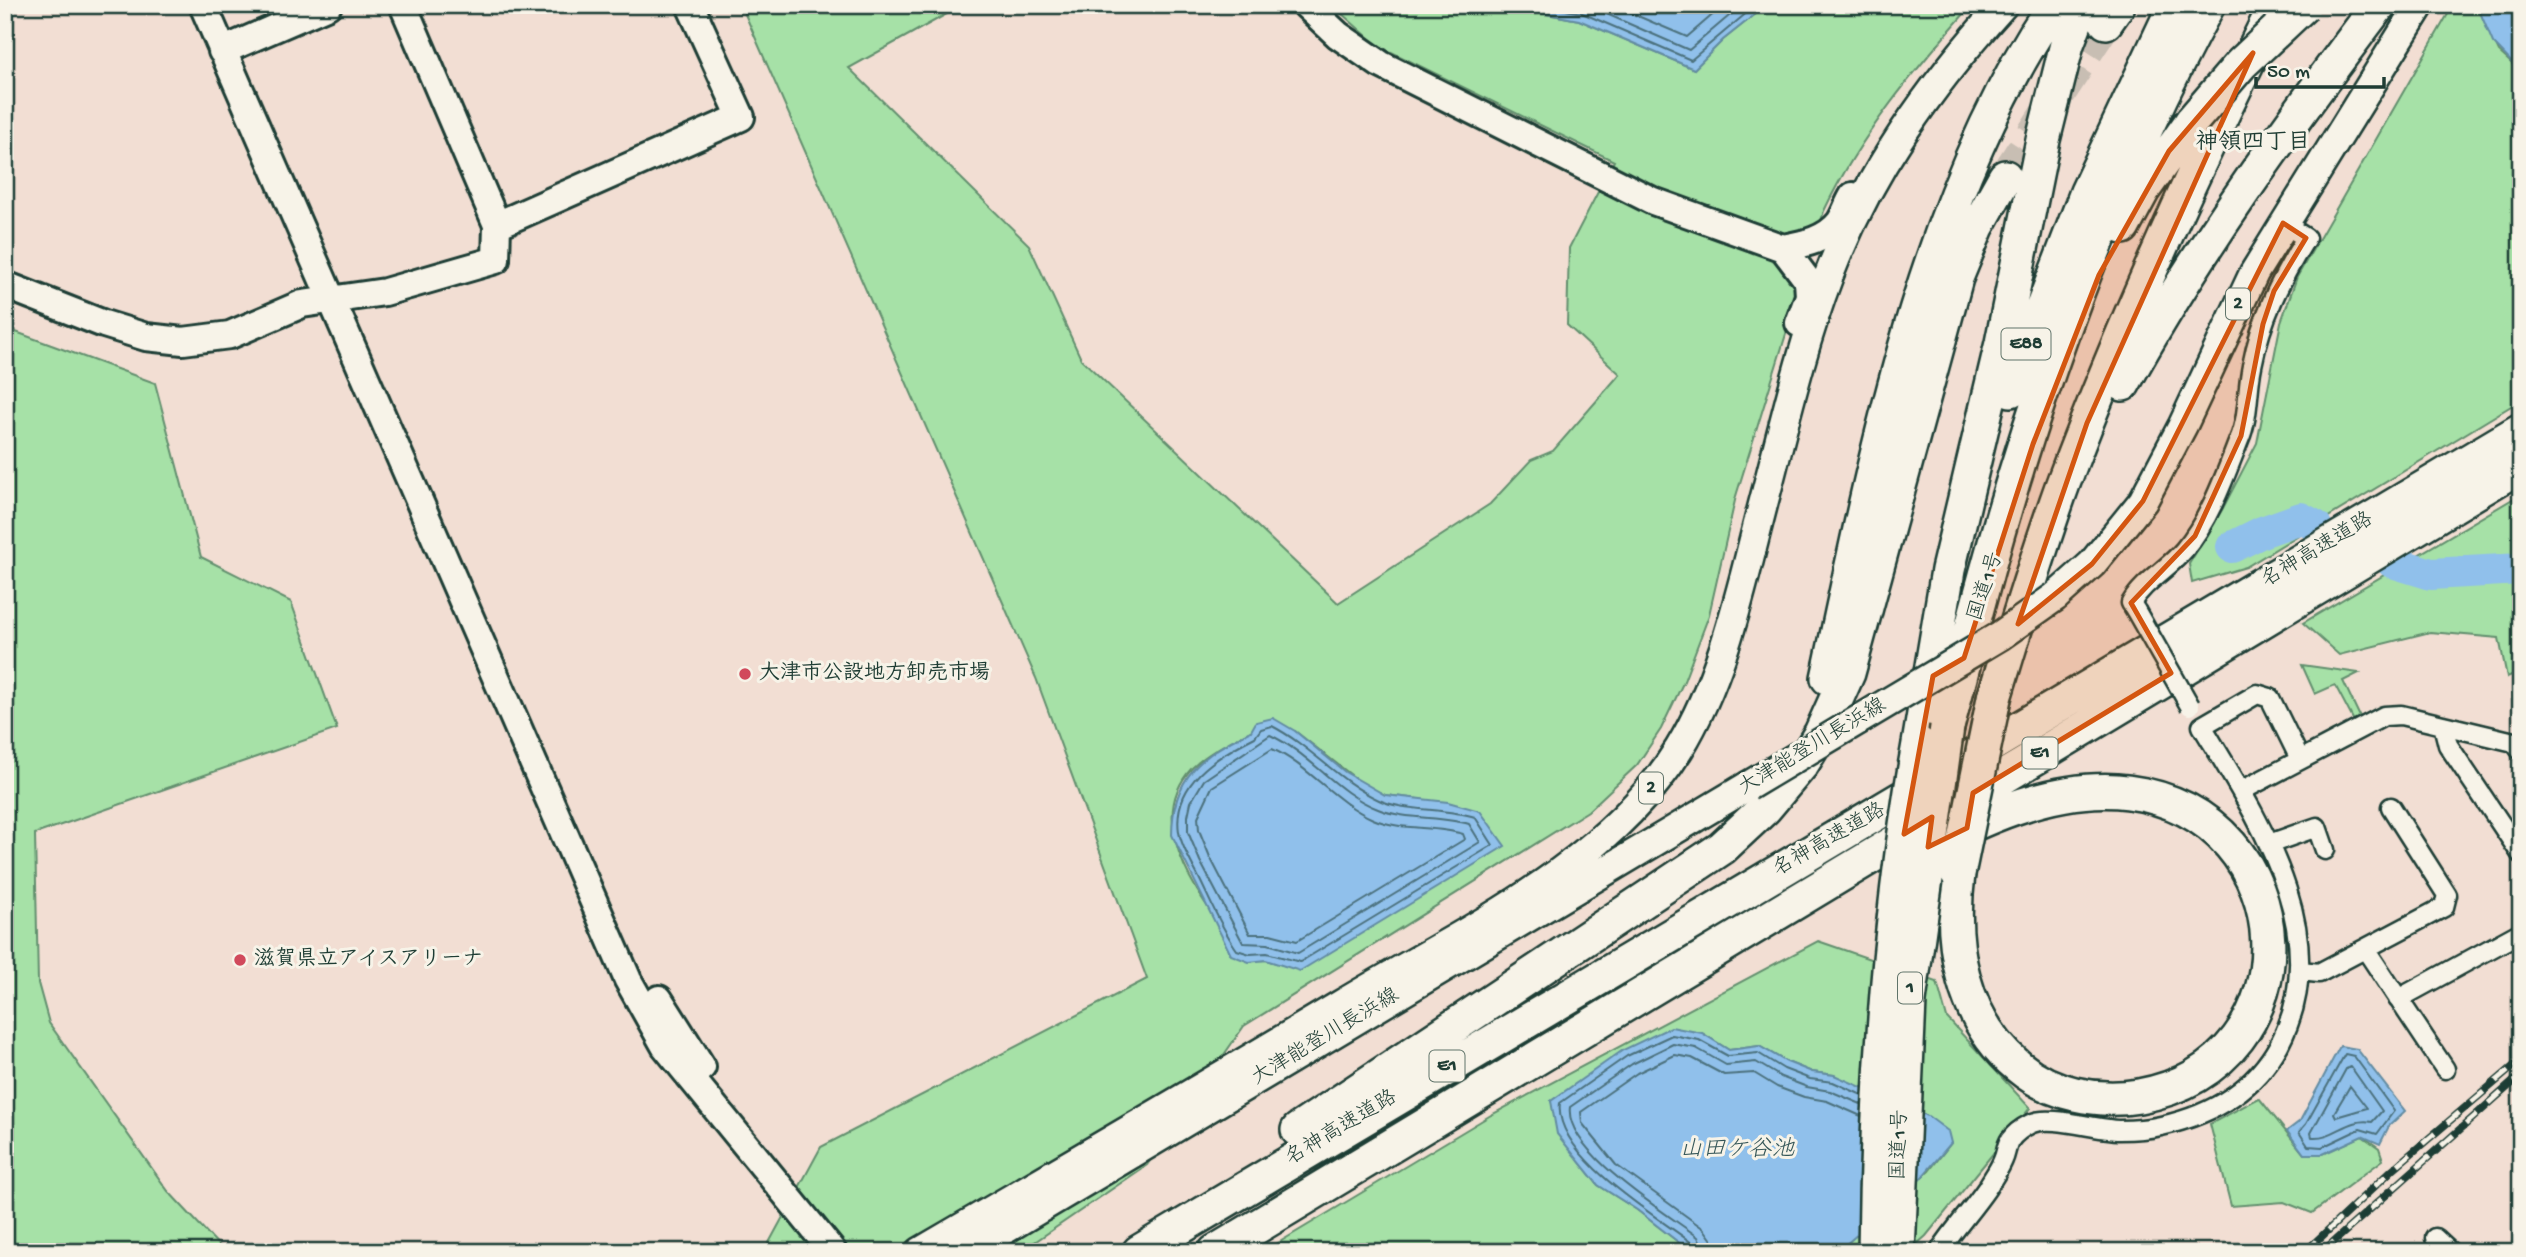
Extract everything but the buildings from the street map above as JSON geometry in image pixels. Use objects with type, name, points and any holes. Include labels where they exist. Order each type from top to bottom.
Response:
[{"type":"highway","points":[[1111,1252],[1692,869],[1721,848],[1757,797],[1796,763],[1819,712],[1865,502],[1941,236],[1997,106],[2053,5]]},
{"type":"highway","name":"E88","points":[[1927,699],[1974,504],[2031,331],[2087,192],[2175,5]]},
{"type":"highway","name":"E88","points":[[1966,647],[2002,512],[2057,345],[2112,203],[2208,5]]},
{"type":"highway","points":[[2043,592],[2064,480],[2146,282],[2276,5]]},
{"type":"highway","name":"国道1号","points":[[1898,1252],[1909,1002],[1947,727],[1966,647],[2063,361],[2099,275],[2143,190],[2192,121],[2241,64],[2304,5]]},
{"type":"highway","points":[[1560,1043],[1806,916],[1948,836],[2034,802],[2092,791],[2129,792],[2174,805],[2213,828],[2238,853],[2260,893],[2268,928],[2266,978],[2256,1007],[2226,1052],[2200,1073],[2168,1088],[2128,1098],[2078,1095],[2026,1073],[1989,1036],[1973,1008],[1958,952],[1955,926],[1958,874],[1994,698],[2043,592],[2077,474],[2155,327],[2296,114],[2379,5]]},
{"type":"highway","name":"国道1号","points":[[1875,1252],[1881,1076],[1889,961],[1902,848],[1948,570],[2002,343],[2043,140],[2067,44],[2102,11]]},
{"type":"highway","points":[[1757,797],[1794,775],[1821,733],[1848,673],[1869,606],[1956,278],[1977,227],[2005,177]]},
{"type":"highway","name":"名神高速道路","points":[[1139,1252],[2521,430]]},
{"type":"highway","name":"名神高速道路","points":[[1215,1252],[2521,465]]},
{"type":"main road","name":"大津能登川長浜線","points":[[920,1252],[1167,1109],[1506,906],[1569,865],[1633,809],[1680,747],[1714,679],[1792,395],[1830,272],[1869,187],[1941,78],[2003,5]]},
{"type":"main road","name":"大津能登川長浜線","points":[[967,1252],[1757,797],[2001,635],[2043,592],[2092,564],[2143,501],[2178,435],[2254,272],[2420,5]]},
{"type":"street","points":[[203,5],[230,47],[644,972],[664,1010],[707,1074],[851,1252]]},
{"type":"street","points":[[220,5],[230,47]]},
{"type":"street","points":[[230,47],[328,5]]},
{"type":"street","points":[[5,285],[104,324],[146,337],[183,341],[230,335],[302,304],[385,292],[496,260],[497,225],[402,5]]},
{"type":"street","points":[[497,225],[741,117],[690,5]]},
{"type":"street","points":[[1306,5],[1338,35],[1380,64],[1653,201],[1783,248],[1807,244],[1830,231],[1868,177],[1890,152]]},
{"type":"street","points":[[1939,1252],[1986,1189],[2004,1159],[2008,1142],[2018,1130],[2042,1120],[2119,1130],[2157,1127],[2191,1119],[2222,1105],[2246,1087],[2271,1059],[2290,1023],[2301,971],[2300,944],[2291,902],[2269,844],[2241,791],[2132,603],[2137,593],[2183,552],[2194,537],[2241,436],[2252,364],[2263,324],[2274,291],[2306,238],[2283,222]]},
{"type":"street","points":[[1783,248],[1808,281],[1809,296],[1797,330],[1792,395]]},
{"type":"street","points":[[341,300],[628,980],[665,1046],[827,1248]]},
{"type":"street","points":[[2202,726],[2257,694],[2270,698],[2300,759]]},
{"type":"street","points":[[2241,791],[2384,716],[2402,715],[2514,742],[2521,751]]},
{"type":"street","points":[[2442,725],[2448,745],[2521,854]]},
{"type":"street","points":[[2301,971],[2319,973],[2444,906],[2447,895],[2391,807]]},
{"type":"street","points":[[2269,844],[2317,827],[2325,850]]},
{"type":"street","points":[[2398,999],[2521,932]]},
{"type":"street","points":[[2366,950],[2445,1069]]},
{"type":"highlighted area","points":[[2253,53],[2087,423],[2018,624],[2092,564],[2143,501],[2283,223],[2306,238],[2274,291],[2263,324],[2241,436],[2195,536],[2131,603],[2171,673],[1973,793],[1967,828],[1928,847],[1932,817],[1904,834],[1933,676],[1964,658],[2033,444],[2099,275],[2169,151]]},
{"type":"green space","points":[[741,5],[963,5],[849,68],[1029,245],[1081,359],[1338,603],[1490,504],[1531,460],[1553,451],[1620,374],[1567,325],[1569,248],[1614,161],[1377,45],[1332,5],[1498,5],[1579,20],[1694,69],[1723,40],[1767,5],[1972,5],[1890,103],[1854,156],[1824,211],[1736,496],[1709,615],[1684,681],[1661,729],[1637,765],[1588,811],[1244,1026],[1147,1165],[1020,1252],[764,1252],[821,1147],[1147,979],[1036,678]],"holes":[[[1251,731],[1295,731],[1364,785],[1385,795],[1419,799],[1300,970],[1266,960],[1249,961],[1217,920],[1186,869],[1176,843],[1172,817],[1177,791],[1192,768],[1205,757]]]},
{"type":"green space","points":[[2466,5],[2477,5],[2499,52],[2521,72],[2521,400],[2246,567],[2192,583],[2189,564],[2222,510],[2257,443],[2281,322],[2297,277],[2448,14]]},
{"type":"green space","points":[[5,328],[155,383],[201,557],[291,602],[337,729],[35,834],[38,983],[49,1023],[168,1191],[225,1252],[5,1252]]},
{"type":"green space","points":[[2521,494],[2521,671],[2507,677],[2499,638],[2430,632],[2339,655],[2303,623]]},
{"type":"green space","points":[[2302,665],[2359,673],[2343,681],[2361,719],[2355,723],[2335,685],[2315,694]]},
{"type":"green space","points":[[1818,941],[1937,982],[1947,1018],[2030,1108],[1926,1236],[1908,1252],[1837,1252],[1929,1171],[1951,1143],[1834,1075],[1812,1072],[1759,1046],[1729,1050],[1702,1033],[1588,1077],[1551,1101],[1576,1157],[1598,1185],[1637,1210],[1691,1252],[1263,1252],[1491,1115]]},
{"type":"green space","points":[[2259,1098],[2304,1154],[2323,1154],[2362,1136],[2379,1148],[2383,1160],[2312,1213],[2284,1202],[2231,1206],[2210,1124]]},
{"type":"water","points":[[1498,5],[1767,5],[1723,40],[1694,69],[1579,20]]},
{"type":"water","points":[[2477,5],[2521,5],[2521,72],[2493,43]]},
{"type":"water","points":[[1273,718],[1295,731],[1345,772],[1385,795],[1448,802],[1480,811],[1505,846],[1300,971],[1266,960],[1249,962],[1231,955],[1172,835],[1173,815],[1184,783],[1204,759],[1251,731],[1256,722]]},
{"type":"water","name":"山田ケ谷池","points":[[1671,1027],[1702,1033],[1729,1050],[1759,1046],[1812,1072],[1834,1075],[1928,1116],[1948,1131],[1951,1143],[1917,1183],[1837,1252],[1691,1252],[1637,1210],[1598,1185],[1557,1134],[1551,1101],[1623,1050]]},
{"type":"water","points":[[2340,1046],[2357,1049],[2405,1111],[2389,1126],[2380,1144],[2362,1136],[2323,1154],[2304,1154],[2287,1131],[2300,1121]]},
{"type":"waterway","points":[[2232,547],[2262,532],[2301,518],[2316,526]]},
{"type":"waterway","points":[[2392,562],[2431,574],[2521,569]]},
{"type":"tunnel","points":[[2005,177],[2106,22]]},
{"type":"railway","points":[[2305,1252],[2393,1169],[2521,1060]]},
{"type":"railway","points":[[2322,1252],[2521,1075]]},
{"type":"place","name":"大津市公設地方卸売市場","points":[[745,674]]},
{"type":"place","name":"滋賀県立アイスアリーナ","points":[[240,960]]},
{"type":"district","name":"神領四丁目","points":[[2253,143]]}]
